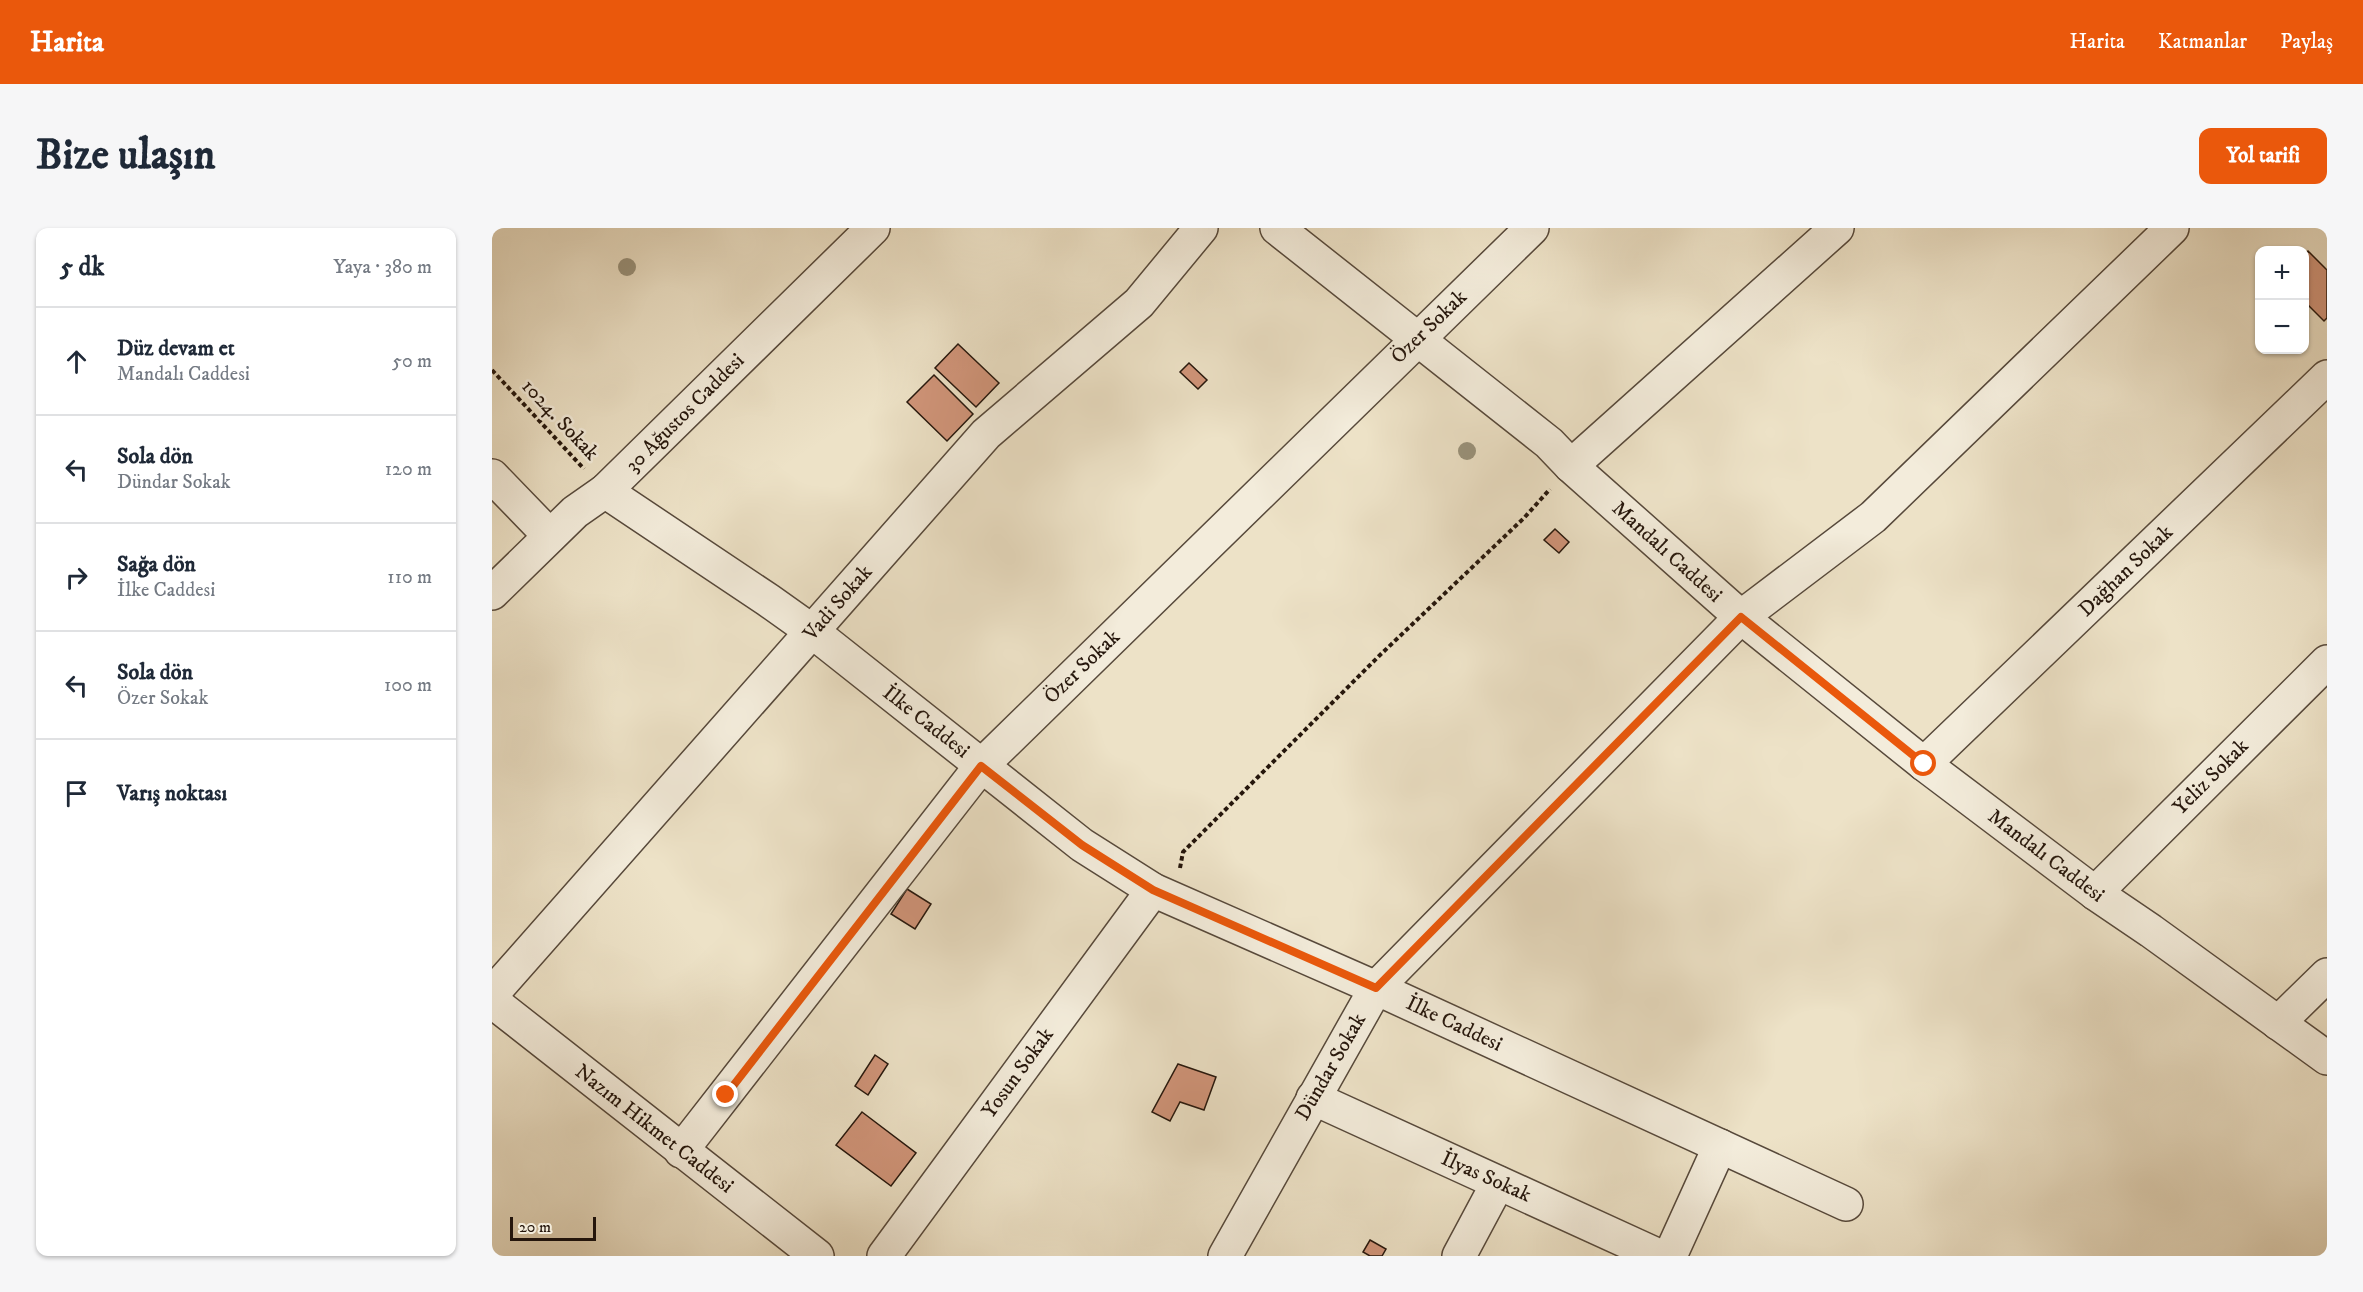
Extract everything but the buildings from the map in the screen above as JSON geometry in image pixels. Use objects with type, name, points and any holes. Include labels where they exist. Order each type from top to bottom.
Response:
[{"type":"street","name":"30 Ağustos Caddesi","points":[[492,593],[575,512],[605,491],[873,228]]},
{"type":"street","name":"Vadi Sokak","points":[[492,994],[986,434],[1139,303],[1201,228]]},
{"type":"street","name":"Mandalı Caddesi","points":[[1276,228],[1549,443],[1571,466],[1741,617],[1924,764],[2095,893],[2327,1058]]},
{"type":"street","name":"Özer Sokak","points":[[681,1151],[981,766],[1532,228]]},
{"type":"street","points":[[1571,466],[1837,228]]},
{"type":"street","name":"Dündar Sokak","points":[[1225,1256],[1376,988],[1741,617],[1873,517],[2172,228]]},
{"type":"street","name":"Dağhan Sokak","points":[[1924,764],[2327,377]]},
{"type":"street","points":[[492,476],[550,536]]},
{"type":"street","name":"İlke Caddesi","points":[[605,491],[813,632],[1082,845],[1164,894],[1376,988],[1846,1204]]},
{"type":"street","name":"Yeliz Sokak","points":[[2095,893],[2327,662]]},
{"type":"street","name":"Yosun Sokak","points":[[884,1256],[1164,894]]},
{"type":"street","points":[[2278,1023],[2327,975]]},
{"type":"street","name":"Nazım Hikmet Caddesi","points":[[492,1001],[817,1256]]},
{"type":"street","name":"İlyas Sokak","points":[[1313,1098],[1659,1256]]},
{"type":"street","points":[[1670,1256],[1720,1146]]},
{"type":"street","points":[[1459,1256],[1498,1183]]},
{"type":"path","name":"1024. Sokak","points":[[492,370],[605,491]]},
{"type":"path","points":[[1164,894],[1183,852],[1379,656],[1524,518],[1571,466]]},
{"type":"route","points":[[726,1095],[981,766],[1082,845],[1153,890],[1376,988],[1741,617],[1924,764]]}]
